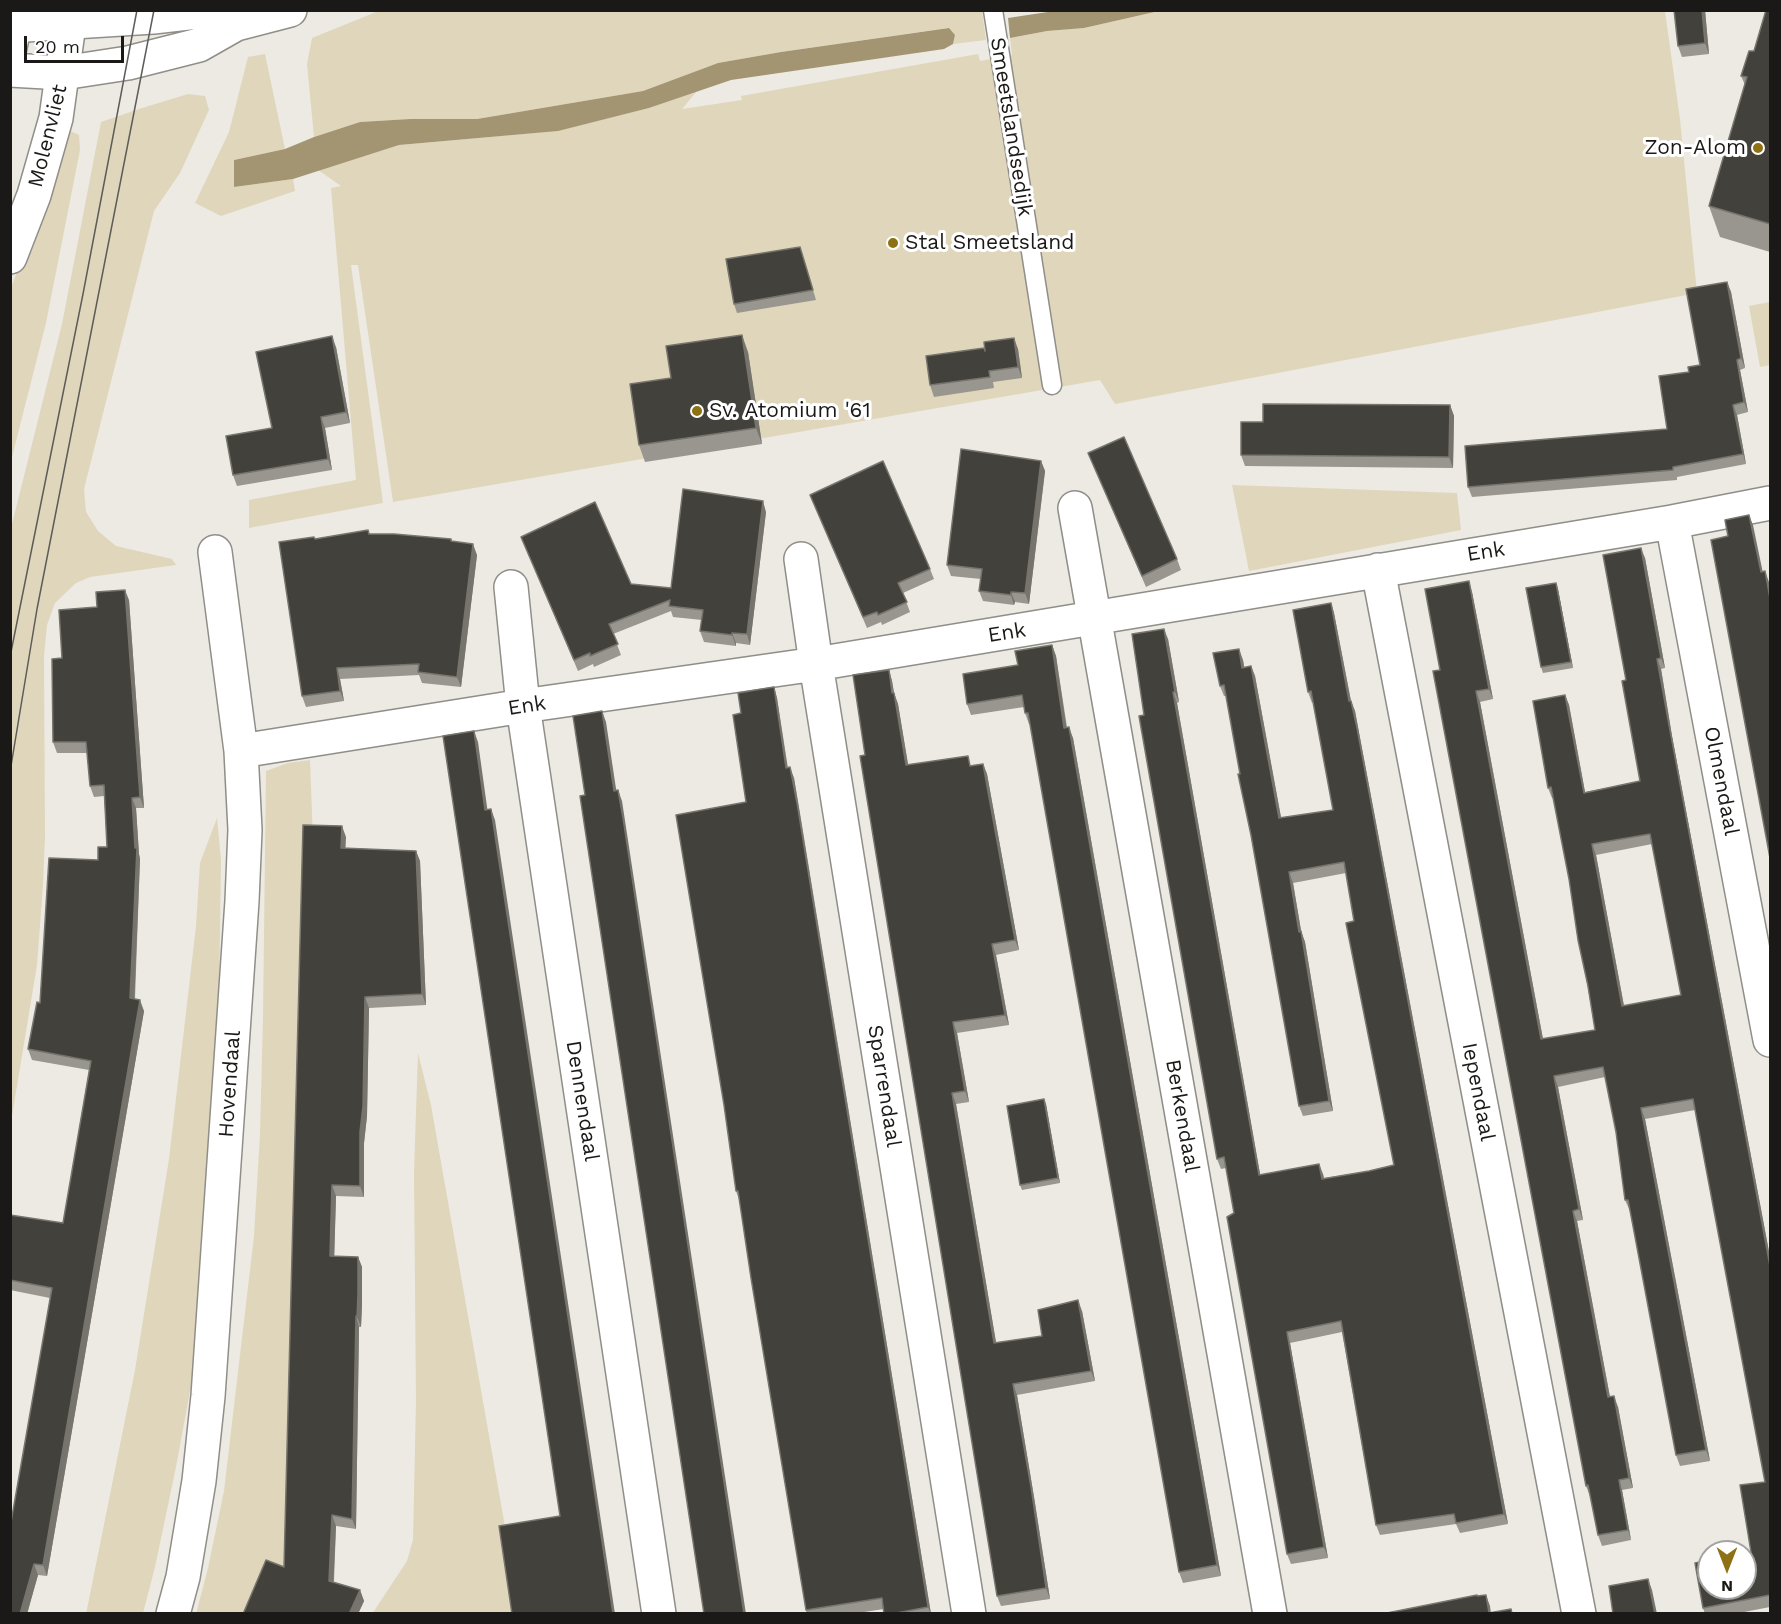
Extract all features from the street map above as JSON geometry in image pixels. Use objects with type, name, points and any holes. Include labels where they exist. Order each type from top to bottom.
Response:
[{"type":"street","points":[[10,70],[63,74],[128,63],[199,45],[236,24],[290,10]]},
{"type":"street","points":[[13,27],[70,16],[153,17],[197,12],[236,24]]},
{"type":"street","name":"Molenvliet","points":[[10,257],[34,195],[56,118],[70,16]]},
{"type":"street","name":"Enk","points":[[241,751],[523,706],[816,664],[1095,619],[1672,522],[1770,503]]},
{"type":"street","points":[[1075,508],[1095,619]]},
{"type":"street","name":"Olmendaal","points":[[1672,522],[1770,1040]]},
{"type":"street","name":"Hovendaal","points":[[172,1614],[183,1577],[199,1481],[210,1374],[242,901],[244,830],[241,751],[215,552]]},
{"type":"street","name":"Sparrendaal","points":[[801,559],[969,1614]]},
{"type":"street","name":"Iependaal","points":[[1378,570],[1579,1614]]},
{"type":"street","name":"Dennendaal","points":[[511,587],[523,706],[659,1614]]},
{"type":"street","name":"Berkendaal","points":[[1095,619],[1270,1614]]},
{"type":"lane","name":"Smeetslandsedijk","points":[[993,10],[1052,385]]},
{"type":"shaded area","points":[[381,10],[982,10],[986,40],[953,44],[955,35],[948,28],[781,52],[718,63],[643,91],[477,119],[360,122],[314,137],[307,64],[312,38]]},
{"type":"shaded area","points":[[1061,10],[1159,11],[1084,28],[1047,31],[1010,38],[1008,18]]},
{"type":"shaded area","points":[[1159,11],[1665,11],[1680,119],[1697,293],[1115,404],[1100,380],[393,502],[358,265],[351,265],[383,503],[249,528],[249,500],[356,480],[331,188],[341,186],[318,170],[399,145],[568,128],[649,108],[697,91],[682,109],[742,100],[741,96],[978,54],[980,61],[1012,55],[1010,38],[1047,31],[1084,28]]},
{"type":"shaded area","points":[[949,28],[955,35],[953,44],[944,49],[731,80],[649,108],[558,131],[399,145],[293,179],[234,187],[234,160],[285,149],[360,122],[477,119],[643,91],[718,63]]},
{"type":"shaded area","points":[[265,54],[285,149],[234,160],[234,187],[293,179],[295,191],[221,216],[195,203],[229,132],[248,57]]},
{"type":"shaded area","points":[[188,94],[205,96],[209,110],[180,173],[154,211],[84,489],[86,512],[98,531],[116,546],[172,559],[176,565],[90,577],[76,583],[55,603],[47,625],[44,656],[43,885],[37,965],[11,1122],[11,528],[62,324],[101,122]]},
{"type":"shaded area","points":[[64,128],[79,135],[80,150],[46,323],[11,461],[11,288],[37,219]]},
{"type":"shaded area","points":[[1770,302],[1770,365],[1760,367],[1749,306]]},
{"type":"shaded area","points":[[1232,485],[1457,493],[1461,530],[1249,571]]},
{"type":"shaded area","points":[[310,760],[313,840],[296,1563],[258,1613],[196,1614],[224,1491],[254,1236],[260,1134],[266,771],[288,763]]},
{"type":"shaded area","points":[[217,818],[221,860],[219,995],[213,1129],[195,1364],[176,1467],[143,1613],[86,1614],[135,1370],[169,1159],[196,926],[200,863]]},
{"type":"shaded area","points":[[418,1053],[431,1105],[519,1613],[372,1614],[407,1561],[413,1540],[416,1401],[414,1171]]},
{"type":"building","points":[[1674,10],[1702,10],[1705,43],[1678,46]]},
{"type":"building","points":[[1766,10],[1770,10],[1770,224],[1709,206],[1747,77],[1741,76],[1749,51],[1754,51]]},
{"type":"building","points":[[800,247],[813,290],[734,304],[726,259]]},
{"type":"building","points":[[1727,282],[1741,358],[1737,360],[1744,402],[1733,405],[1743,454],[1673,467],[1673,470],[1468,487],[1465,446],[1667,429],[1659,376],[1689,372],[1688,367],[1700,365],[1686,289]]},
{"type":"building","name":"Sv. Atomium '61","points":[[742,335],[756,428],[639,445],[630,384],[671,378],[666,346]]},
{"type":"building","points":[[332,336],[346,412],[321,417],[328,459],[233,475],[226,436],[272,428],[256,352]]},
{"type":"building","points":[[1014,338],[1018,367],[989,371],[990,377],[930,385],[926,356],[984,348],[985,351],[984,342]]},
{"type":"building","points":[[1263,404],[1450,405],[1449,457],[1241,455],[1241,422],[1263,422]]},
{"type":"building","points":[[1124,437],[1177,559],[1142,576],[1088,453]]},
{"type":"building","points":[[961,449],[1041,461],[1025,593],[1011,592],[1011,595],[979,591],[982,569],[947,565]]},
{"type":"building","points":[[883,461],[930,569],[898,583],[907,602],[878,615],[877,612],[863,617],[810,495]]},
{"type":"building","points":[[683,489],[763,501],[747,634],[732,633],[732,635],[700,631],[703,610],[669,606],[670,600],[609,624],[618,644],[574,660],[521,537],[595,502],[631,584],[671,588]]},
{"type":"building","points":[[1749,515],[1761,572],[1765,571],[1770,598],[1770,858],[1711,540],[1728,536],[1725,520]]},
{"type":"building","points":[[368,530],[369,534],[451,539],[451,541],[473,544],[457,677],[418,672],[419,664],[337,668],[340,691],[302,696],[279,542],[314,537],[315,539]]},
{"type":"building","points":[[1641,548],[1661,658],[1657,659],[1770,1266],[1770,1595],[1757,1598],[1757,1540],[1749,1540],[1740,1485],[1765,1482],[1693,1099],[1641,1108],[1706,1450],[1676,1455],[1628,1200],[1625,1200],[1616,1132],[1603,1067],[1554,1076],[1579,1209],[1573,1211],[1608,1397],[1614,1396],[1629,1478],[1619,1480],[1628,1530],[1598,1535],[1588,1485],[1586,1486],[1433,671],[1440,670],[1425,589],[1469,581],[1489,689],[1476,691],[1541,1039],[1595,1030],[1569,879],[1551,787],[1548,788],[1533,701],[1565,695],[1584,793],[1640,781],[1622,681],[1626,680],[1603,555]],"holes":[[[1650,834],[1681,995],[1622,1006],[1592,844]]]},
{"type":"building","points":[[1556,583],[1571,662],[1541,667],[1526,588]]},
{"type":"building","points":[[125,590],[140,797],[132,798],[135,848],[137,848],[130,998],[140,1000],[43,1565],[34,1564],[20,1614],[10,1614],[10,1528],[52,1288],[10,1280],[10,1215],[63,1223],[91,1061],[28,1049],[37,1002],[40,1003],[49,858],[98,860],[98,847],[107,847],[104,785],[90,786],[86,742],[53,742],[52,659],[62,658],[59,610],[97,607],[96,592]]},
{"type":"building","points":[[1331,603],[1349,701],[1351,701],[1357,728],[1504,1514],[1456,1523],[1454,1514],[1376,1525],[1341,1321],[1287,1332],[1324,1547],[1287,1554],[1227,1217],[1234,1213],[1224,1157],[1217,1159],[1139,716],[1144,715],[1132,634],[1164,629],[1175,692],[1173,692],[1259,1175],[1319,1164],[1322,1179],[1394,1165],[1346,923],[1354,921],[1344,862],[1289,872],[1329,1101],[1299,1106],[1238,774],[1240,774],[1224,685],[1220,686],[1213,653],[1239,649],[1242,668],[1251,666],[1279,818],[1333,810],[1293,610]]},
{"type":"building","points":[[1052,645],[1064,728],[1069,727],[1217,1565],[1179,1572],[1028,713],[1025,713],[1022,695],[967,704],[963,674],[1018,665],[1015,651]]},
{"type":"building","points":[[889,670],[906,765],[968,756],[970,766],[983,764],[1015,940],[992,944],[1005,1015],[953,1022],[965,1091],[952,1093],[994,1343],[1042,1336],[1038,1310],[1078,1300],[1091,1371],[1013,1384],[1046,1588],[997,1596],[860,756],[865,755],[853,675]]},
{"type":"building","points":[[774,687],[786,768],[790,767],[797,803],[928,1607],[891,1614],[884,1614],[882,1598],[806,1610],[676,815],[746,802],[733,715],[741,713],[738,693]]},
{"type":"building","points":[[602,711],[614,791],[618,790],[623,818],[744,1614],[704,1614],[580,796],[585,795],[573,716]]},
{"type":"building","points":[[474,731],[485,810],[491,809],[613,1614],[512,1614],[499,1526],[560,1516],[443,736]]},
{"type":"building","points":[[303,825],[342,826],[341,848],[416,851],[422,994],[365,997],[360,1186],[332,1185],[330,1256],[358,1257],[358,1294],[352,1519],[332,1515],[329,1581],[360,1590],[349,1614],[243,1614],[266,1560],[284,1567]]},
{"type":"building","points":[[1044,1099],[1058,1178],[1020,1185],[1007,1106]]},
{"type":"building","points":[[1648,1579],[1655,1614],[1613,1614],[1609,1586]]},
{"type":"building","points":[[1486,1595],[1489,1613],[1511,1609],[1512,1614],[1382,1614]]},
{"type":"building","points":[[1702,1600],[1744,1600],[1703,1608]]},
{"type":"tram line","points":[[10,657],[137,10]]},
{"type":"tram line","points":[[10,772],[37,609],[154,10]]},
{"type":"place","name":"Zon-Alom","points":[[1758,148]]},
{"type":"place","name":"Stal Smeetsland","points":[[893,243]]},
{"type":"place","name":"Sv. Atomium '61","points":[[697,411]]}]
